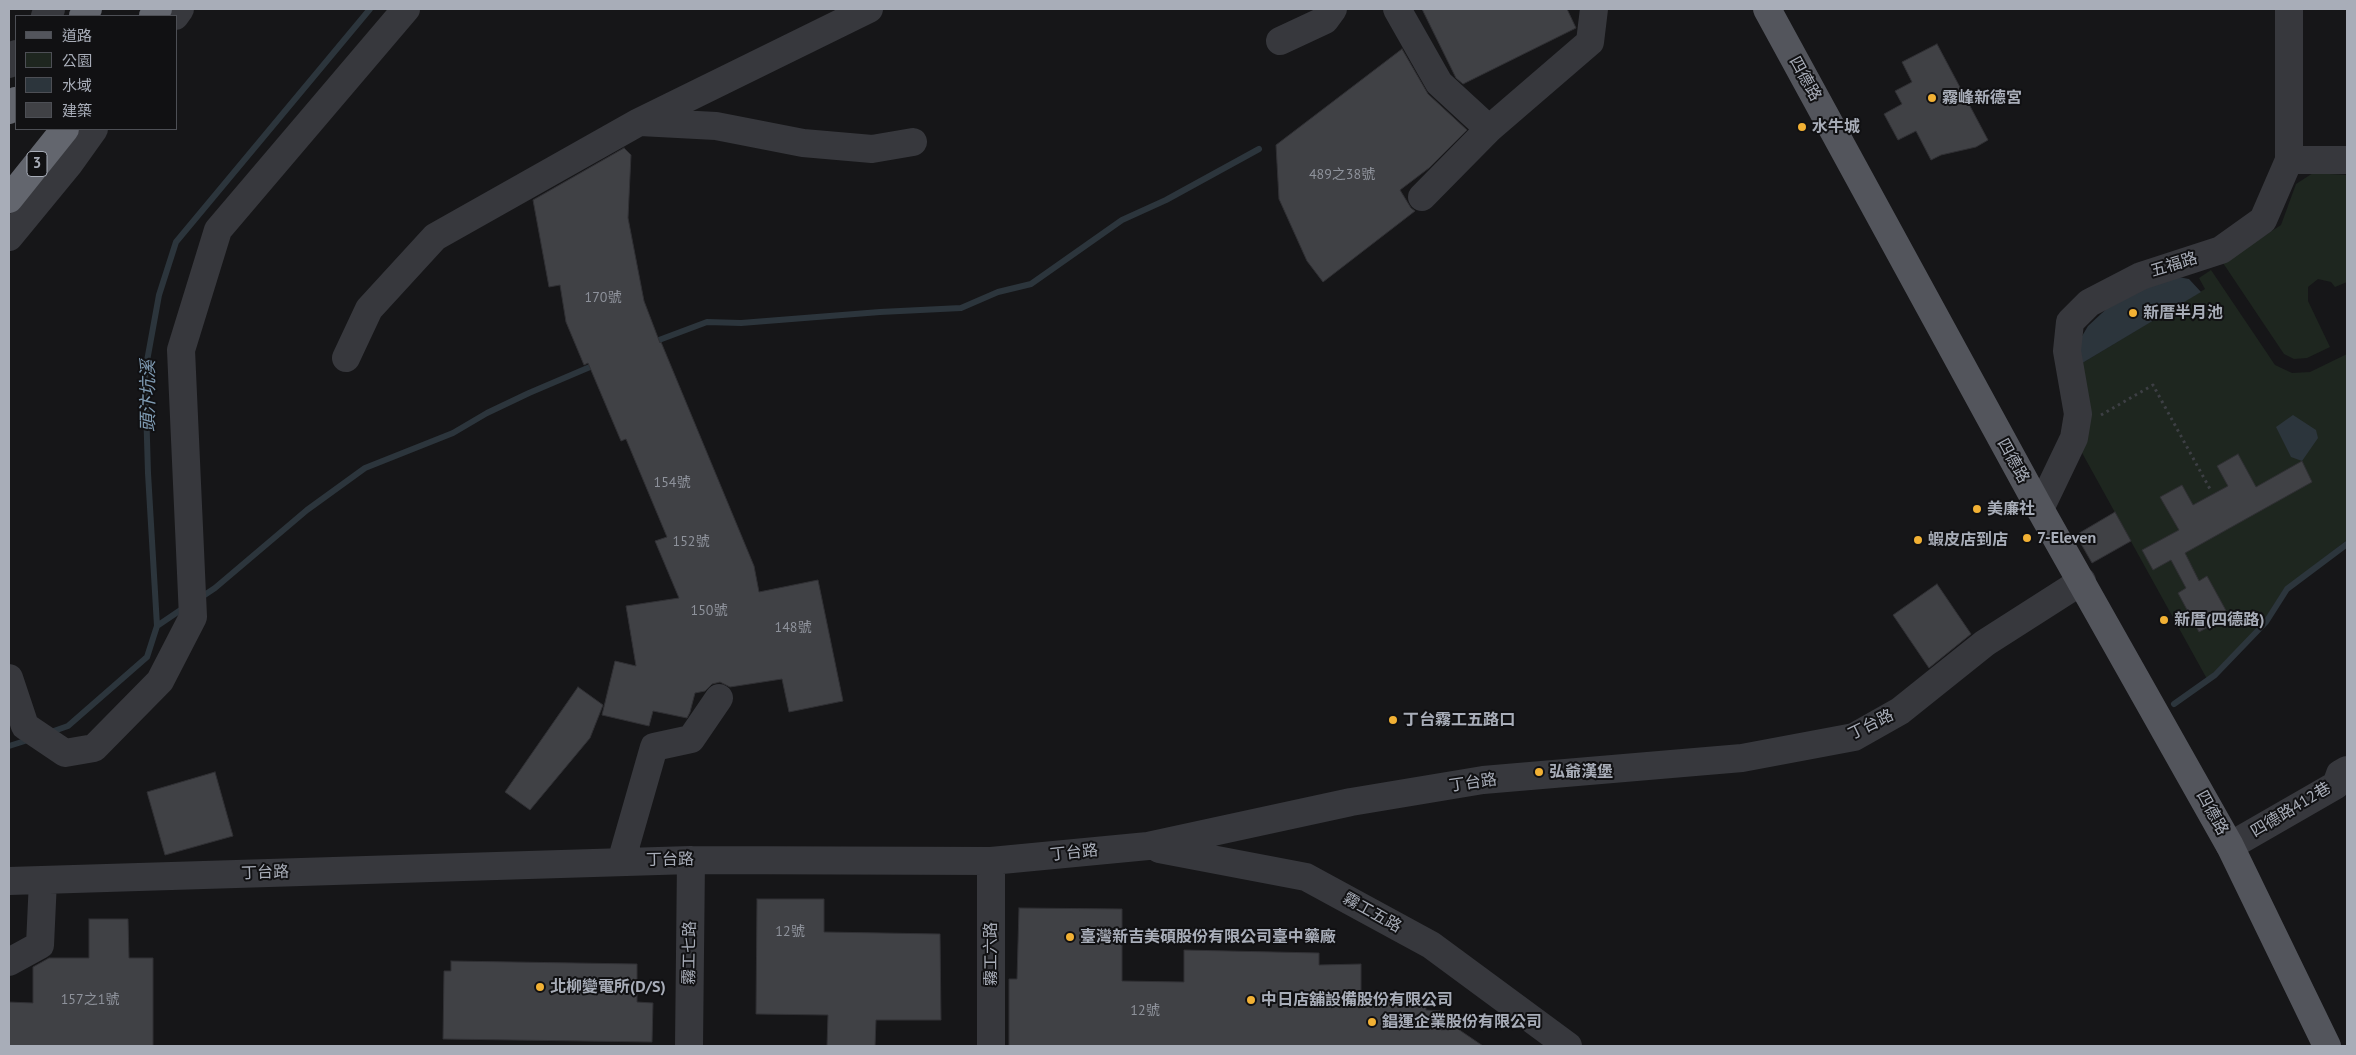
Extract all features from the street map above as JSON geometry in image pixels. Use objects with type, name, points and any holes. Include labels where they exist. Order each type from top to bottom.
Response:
[{"type":"highway","name":"3","points":[[9,199],[64,130]]},
{"type":"main road","name":"四德路","points":[[1767,9],[2040,509],[2230,846],[2327,1046]]},
{"type":"street","points":[[9,678],[17,729],[65,753],[94,748],[160,681],[193,617],[181,350],[218,230],[406,9]]},
{"type":"street","points":[[346,358],[369,309],[435,237],[638,122],[869,9]]},
{"type":"street","points":[[1280,41],[1325,20],[1333,9]]},
{"type":"street","points":[[1396,9],[1439,83],[1489,129]]},
{"type":"street","points":[[1422,197],[1489,129],[1590,42],[1594,9]]},
{"type":"street","name":"五福路","points":[[2040,509],[2074,438],[2077,422],[2078,414],[2067,351],[2070,322],[2089,303],[2141,276],[2221,250],[2264,220],[2289,160],[2289,9]]},
{"type":"street","points":[[638,122],[716,126],[803,143],[872,149],[913,142]]},
{"type":"street","points":[[9,236],[69,164],[93,130]]},
{"type":"street","points":[[2289,160],[2347,160]]},
{"type":"street","name":"丁台路","points":[[9,881],[690,860],[991,862],[1148,846],[1351,802],[1483,780],[1742,758],[1854,737],[1900,711],[1985,643],[2082,581]]},
{"type":"street","points":[[621,862],[654,747],[691,739],[719,698]]},
{"type":"street","name":"四德路412巷","points":[[2230,846],[2336,785],[2340,774],[2347,770]]},
{"type":"street","name":"霧工五路","points":[[1148,846],[1306,876],[1431,945],[1568,1046]]},
{"type":"street","name":"霧工七路","points":[[689,1046],[690,860]]},
{"type":"street","name":"霧工六路","points":[[991,862],[991,1046]]},
{"type":"street","points":[[9,962],[40,946],[43,880]]},
{"type":"path","points":[[2095,418],[2153,386],[2210,489]]},
{"type":"green space","points":[[2313,173],[2347,175],[2347,282],[2335,287],[2331,282],[2318,279],[2308,287],[2308,301],[2330,347],[2307,358],[2294,359],[2284,354],[2223,263],[2281,225],[2296,184]]},
{"type":"green space","points":[[2211,270],[2275,365],[2292,373],[2310,372],[2347,354],[2347,540],[2284,589],[2261,625],[2207,679],[2081,451],[2074,368],[2205,289],[2199,278]]},
{"type":"water","name":"新厝半月池","points":[[2173,276],[2189,279],[2201,292],[2074,368],[2072,353],[2088,326],[2115,301]]},
{"type":"water","points":[[2293,415],[2316,430],[2318,438],[2302,461],[2291,457],[2276,427]]},
{"type":"building","points":[[1422,9],[1567,9],[1576,28],[1463,84],[1456,78]]},
{"type":"building","name":"霧峰新德宮","points":[[1937,44],[1988,140],[1976,147],[1941,155],[1931,160],[1916,131],[1898,140],[1884,114],[1902,104],[1895,91],[1912,82],[1902,62]]},
{"type":"building","points":[[1402,49],[1428,94],[1467,130],[1429,168],[1400,190],[1411,208],[1415,211],[1323,282],[1307,261],[1279,199],[1276,145]]},
{"type":"building","points":[[624,148],[631,155],[628,218],[644,301],[660,343],[754,566],[759,592],[818,580],[843,701],[789,712],[782,679],[730,687],[720,682],[712,684],[705,691],[695,693],[687,718],[653,711],[649,726],[602,715],[615,661],[636,666],[626,606],[679,598],[655,541],[667,537],[626,439],[621,441],[588,363],[584,365],[566,322],[560,285],[549,287],[533,200]]},
{"type":"building","points":[[2238,454],[2256,487],[2302,461],[2312,482],[2185,553],[2199,581],[2207,576],[2229,616],[2199,632],[2178,593],[2186,588],[2171,560],[2153,570],[2142,550],[2179,530],[2160,497],[2182,485],[2193,505],[2228,486],[2217,466]]},
{"type":"building","points":[[2115,512],[2131,541],[2092,563],[2076,535]]},
{"type":"building","points":[[1937,584],[1971,634],[1929,668],[1893,615]]},
{"type":"building","points":[[578,687],[603,705],[590,738],[530,810],[505,792]]},
{"type":"building","points":[[215,772],[233,836],[165,855],[147,792]]},
{"type":"building","points":[[757,899],[824,899],[824,932],[940,934],[941,1020],[876,1020],[875,1046],[827,1046],[828,1015],[756,1014]]},
{"type":"building","points":[[1019,908],[1122,909],[1122,981],[1184,982],[1184,950],[1319,953],[1319,965],[1361,964],[1361,998],[1426,999],[1426,1010],[1441,1011],[1441,1030],[1458,1029],[1483,1046],[1009,1046],[1009,979],[1017,979]]},
{"type":"building","points":[[89,919],[128,919],[129,958],[153,958],[153,1046],[9,1046],[9,1002],[33,1003],[33,967],[49,958],[89,958]]},
{"type":"building","name":"北柳變電所(D/S)","points":[[451,961],[637,964],[637,1002],[653,1003],[652,1042],[443,1039],[444,971],[451,971]]},
{"type":"waterway","name":"頭汴坑溪","points":[[48,733],[68,726],[147,657],[157,626],[148,473],[145,372],[159,295],[176,242],[370,9]]},
{"type":"waterway","points":[[651,343],[707,322],[741,323],[880,312],[961,308],[998,292],[1031,284],[1122,220],[1166,200],[1259,149]]},
{"type":"waterway","points":[[200,598],[215,588],[307,510],[365,468],[453,433],[487,413],[597,364]]},
{"type":"waterway","points":[[2174,704],[2215,675],[2266,622],[2287,589],[2347,544]]},
{"type":"waterway","points":[[157,626],[185,607]]},
{"type":"waterway","name":"頭汴坑溪","points":[[9,746],[31,739]]},
{"type":"place","name":"霧峰新德宮","points":[[1932,98]]},
{"type":"place","name":"水牛城","points":[[1802,127]]},
{"type":"place","name":"新厝半月池","points":[[2133,313]]},
{"type":"place","name":"美廉社","points":[[1977,509]]},
{"type":"place","name":"7-Eleven","points":[[2027,538]]},
{"type":"place","name":"蝦皮店到店","points":[[1918,540]]},
{"type":"place","name":"新厝(四德路)","points":[[2164,620]]},
{"type":"place","name":"丁台霧工五路口","points":[[1393,720]]},
{"type":"place","name":"弘爺漢堡","points":[[1539,772]]},
{"type":"place","name":"臺灣新吉美碩股份有限公司臺中藥廠","points":[[1070,937]]},
{"type":"place","name":"北柳變電所(D/S)","points":[[540,987]]},
{"type":"place","name":"中日店舖設備股份有限公司","points":[[1251,1000]]},
{"type":"place","name":"錩運企業股份有限公司","points":[[1372,1022]]}]
